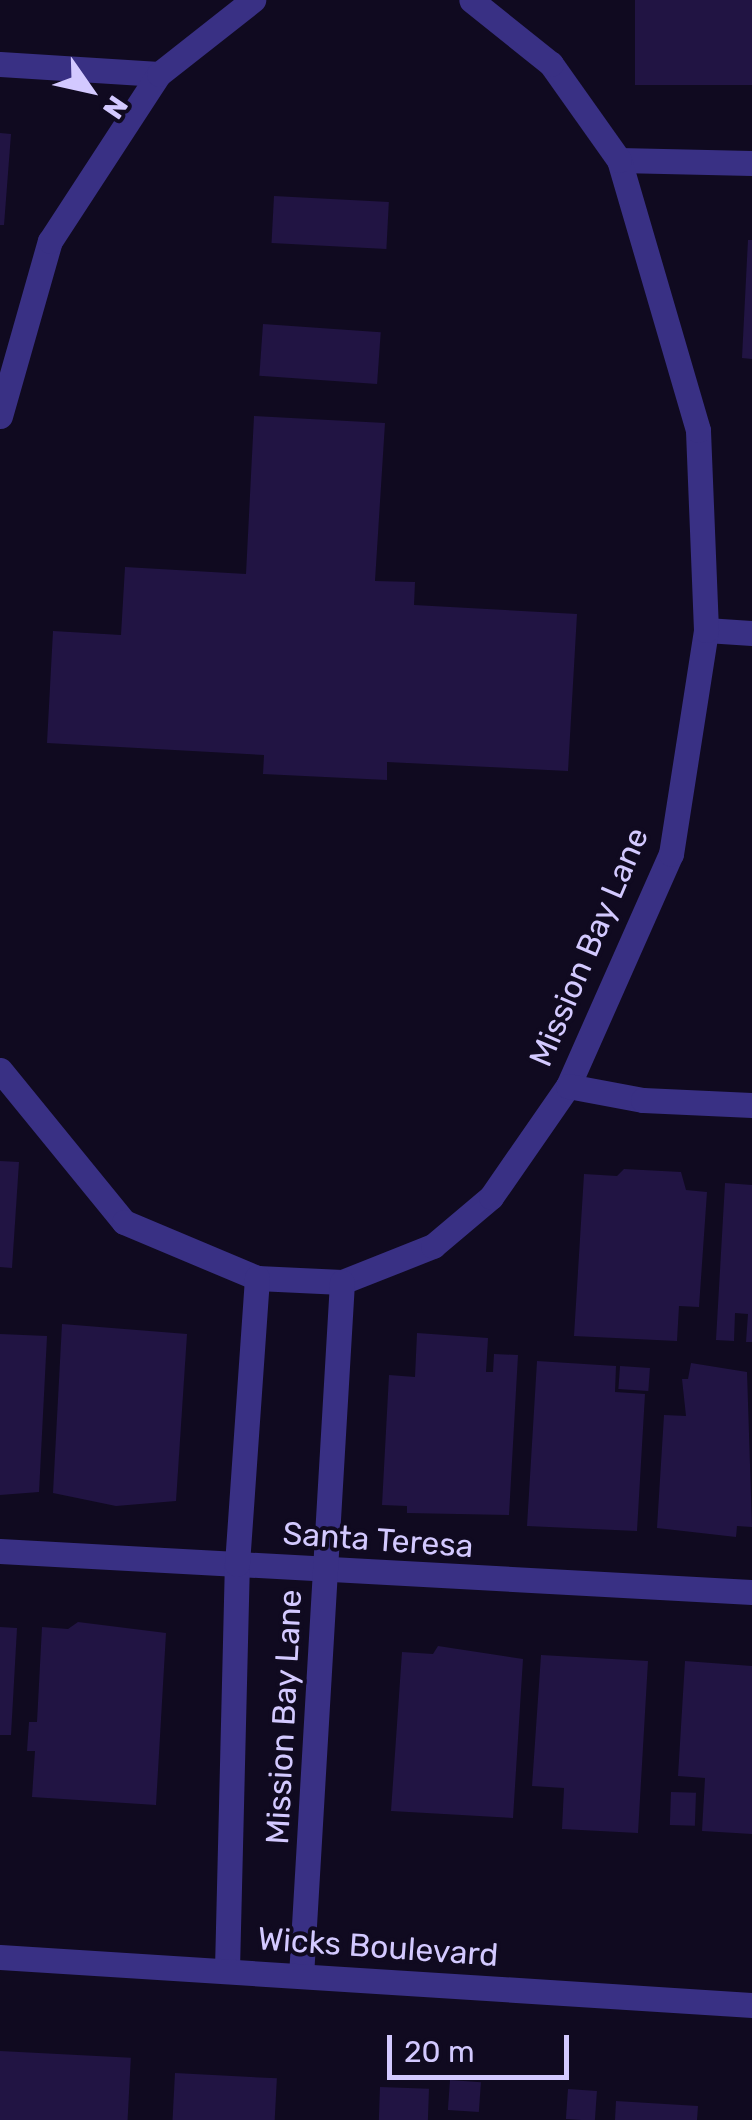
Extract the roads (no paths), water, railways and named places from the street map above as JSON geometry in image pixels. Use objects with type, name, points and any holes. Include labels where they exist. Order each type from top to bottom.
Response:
[{"type":"street","points":[[0,416],[50,242],[159,74],[253,0]]},
{"type":"street","name":"Mission Bay Lane","points":[[0,1070],[124,1222],[257,1278],[342,1282],[433,1246],[491,1197],[568,1086],[671,854],[706,630],[698,430],[618,160],[551,64],[472,0]]},
{"type":"street","points":[[0,64],[159,74]]},
{"type":"street","points":[[618,160],[752,163]]},
{"type":"street","points":[[706,630],[752,632]]},
{"type":"street","points":[[568,1086],[644,1100],[752,1105]]},
{"type":"street","name":"Mission Bay Lane","points":[[226,1970],[237,1564],[257,1278]]},
{"type":"street","name":"Mission Bay Lane","points":[[301,1976],[342,1282]]},
{"type":"street","name":"Santa Teresa","points":[[0,1551],[752,1592]]},
{"type":"street","name":"Wicks Boulevard","points":[[0,1957],[752,2005]]}]
